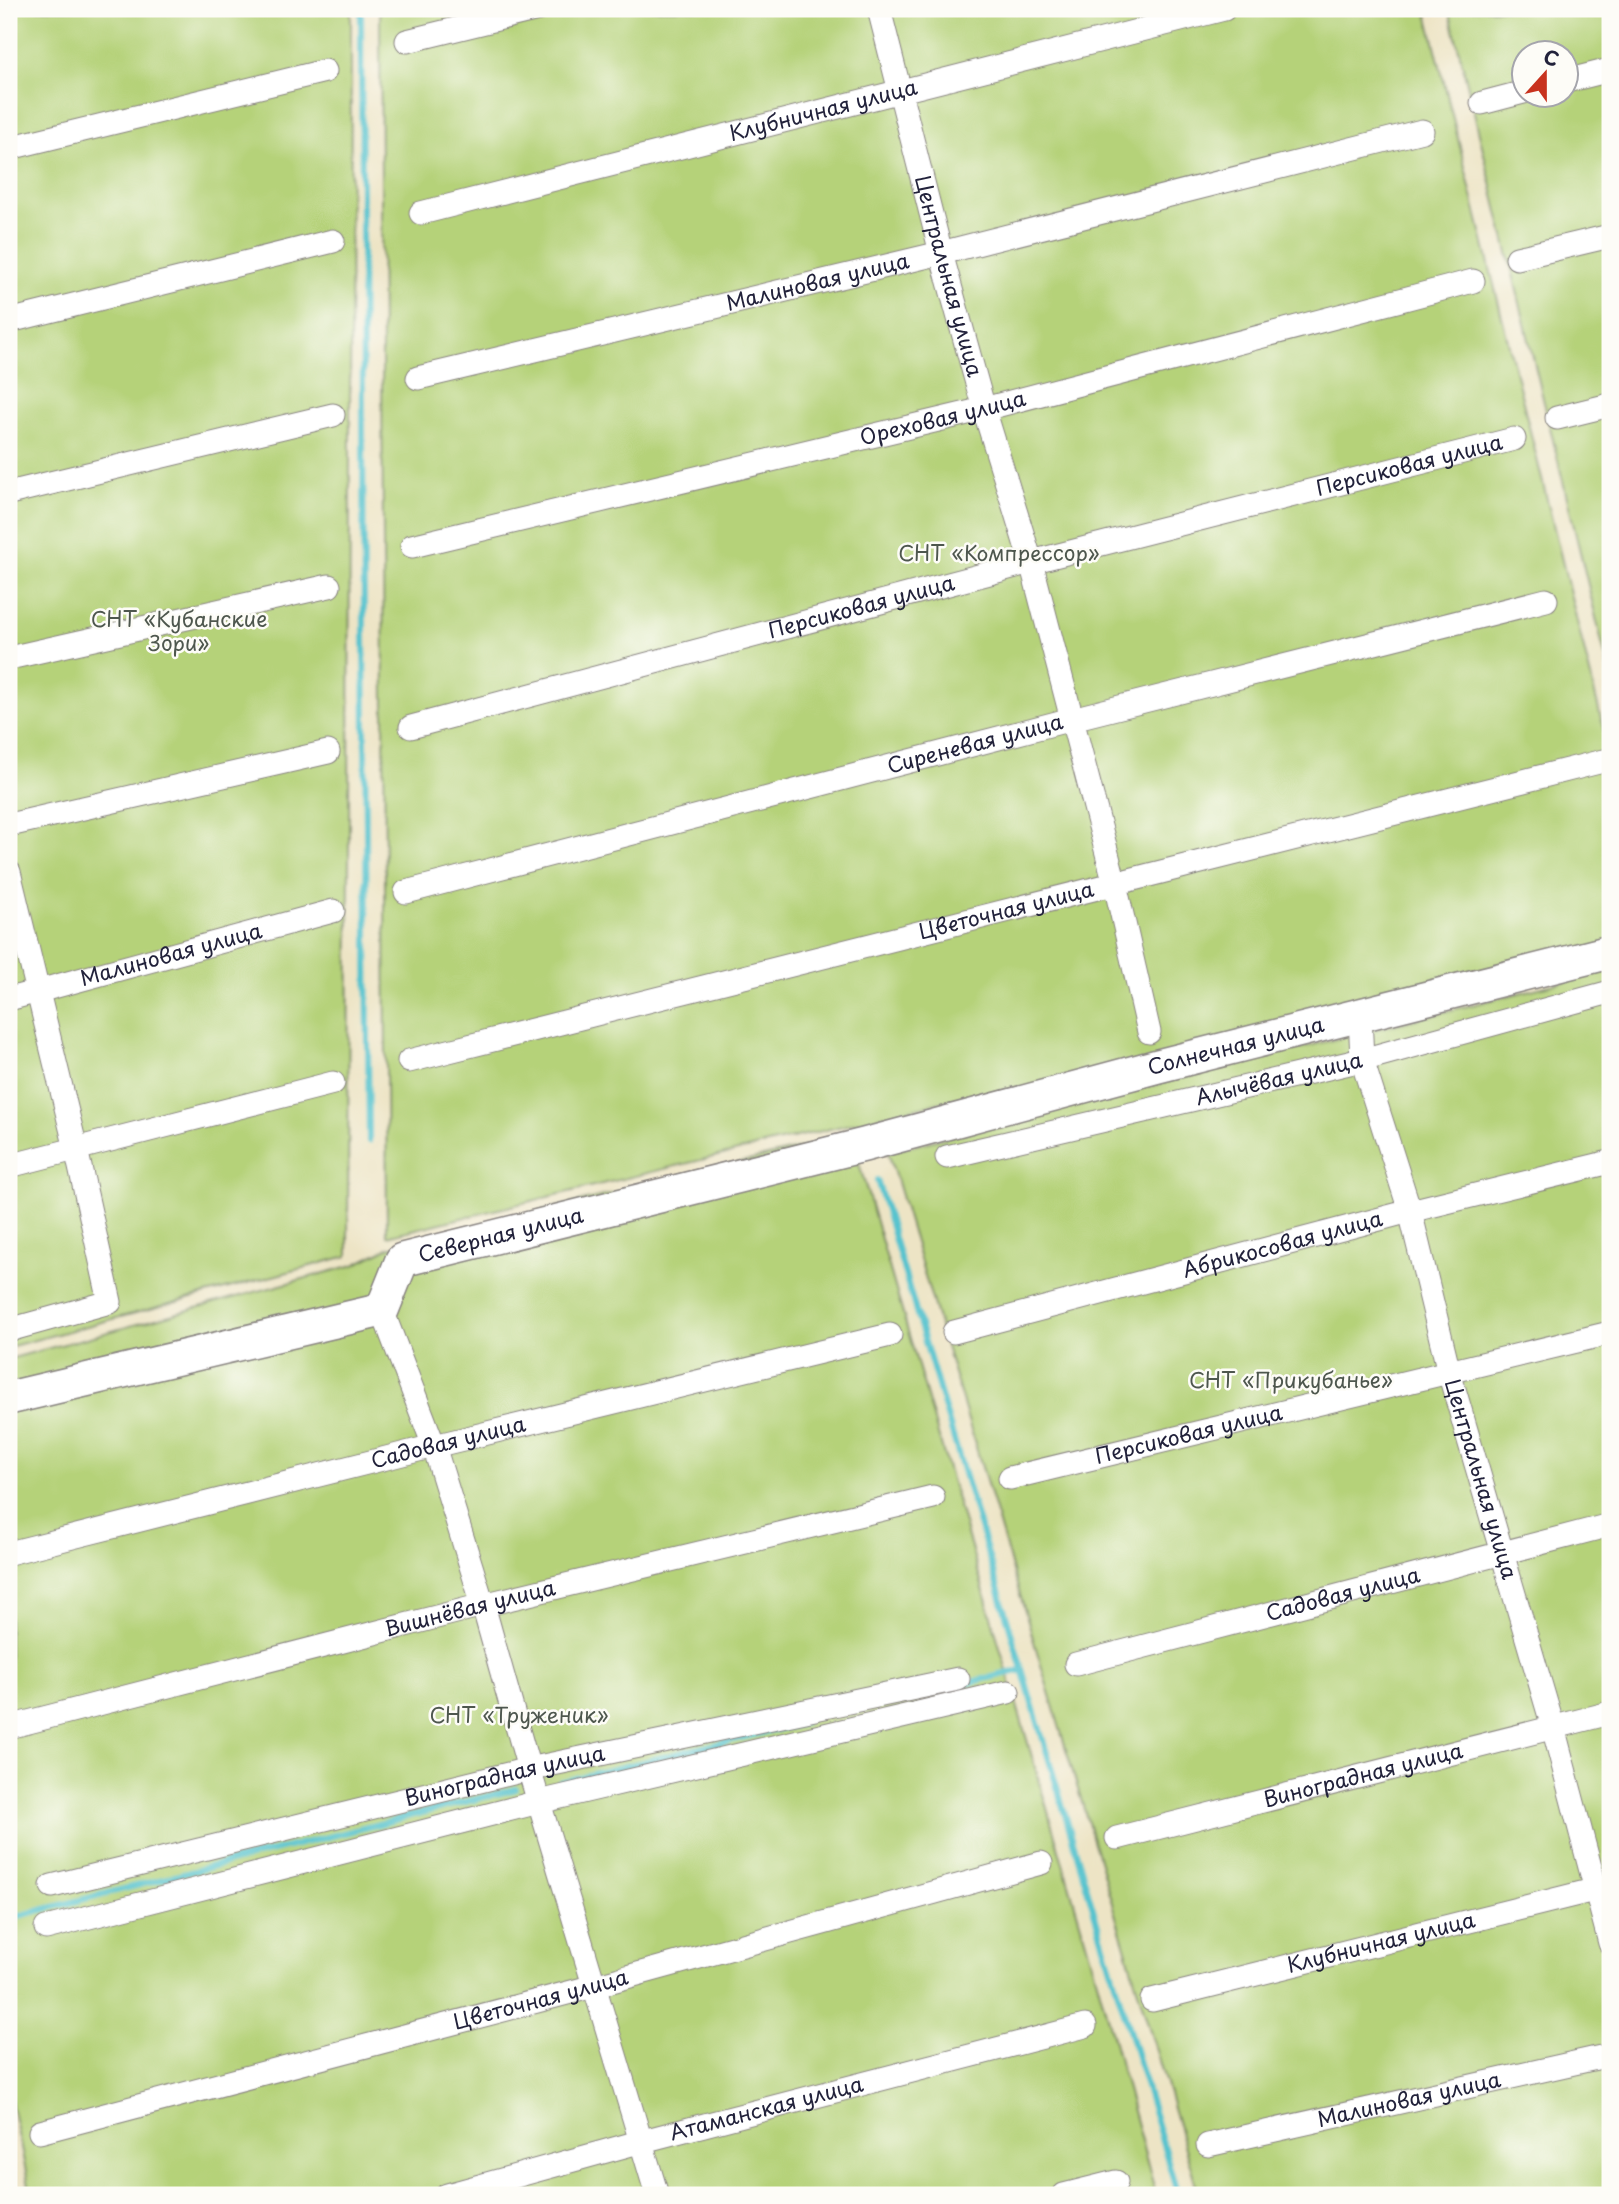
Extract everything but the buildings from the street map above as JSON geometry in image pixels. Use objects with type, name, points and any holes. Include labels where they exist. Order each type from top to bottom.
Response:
[{"type":"street","points":[[407,41],[538,9]]},
{"type":"street","name":"Центральная улица","points":[[879,9],[941,253],[984,409],[1031,562],[1115,884],[1149,1032]]},
{"type":"street","name":"Клубничная улица","points":[[421,213],[1224,9]]},
{"type":"street","points":[[1580,78],[1610,70]]},
{"type":"street","points":[[9,148],[325,71]]},
{"type":"street","points":[[1482,103],[1510,96]]},
{"type":"street","name":"Малиновая улица","points":[[418,379],[941,253],[1422,131]]},
{"type":"street","points":[[1517,258],[1610,236]]},
{"type":"street","points":[[9,321],[333,241]]},
{"type":"street","name":"Ореховая улица","points":[[412,545],[984,409],[1473,281]]},
{"type":"street","points":[[1557,418],[1610,405]]},
{"type":"street","points":[[9,493],[333,415]]},
{"type":"street","name":"Персиковая улица","points":[[411,727],[1031,562],[1514,439]]},
{"type":"street","points":[[9,658],[329,586]]},
{"type":"street","name":"Сиреневая улица","points":[[406,892],[1072,719],[1546,600]]},
{"type":"street","points":[[9,825],[328,752]]},
{"type":"street","name":"Цветочная улица","points":[[409,1061],[1603,761]]},
{"type":"street","points":[[9,872],[110,1302],[9,1330]]},
{"type":"street","name":"Малиновая улица","points":[[9,999],[333,911]]},
{"type":"street","name":"Солнечная улица","points":[[864,1146],[1158,1066],[1610,952]]},
{"type":"street","name":"Алычёвая улица","points":[[947,1157],[1362,1060],[1610,992]]},
{"type":"street","name":"Центральная улица","points":[[1360,1015],[1362,1060],[1410,1211],[1449,1373],[1603,1888],[1610,1943]]},
{"type":"street","points":[[9,1166],[333,1083]]},
{"type":"street","name":"Северная улица","points":[[382,1310],[402,1259],[864,1146]]},
{"type":"street","name":"Абрикосовая улица","points":[[954,1332],[1410,1211],[1610,1162]]},
{"type":"street","points":[[9,1398],[382,1310],[434,1446],[657,2195]]},
{"type":"street","name":"Персиковая улица","points":[[1010,1478],[1610,1333]]},
{"type":"street","name":"Садовая улица","points":[[9,1553],[890,1335]]},
{"type":"street","name":"Вишнёвая улица","points":[[9,1727],[483,1605],[933,1497]]},
{"type":"street","name":"Садовая улица","points":[[1076,1664],[1610,1525]]},
{"type":"street","name":"Виноградная улица","points":[[52,1886],[529,1769],[958,1679]]},
{"type":"street","points":[[46,1928],[539,1802],[1008,1692]]},
{"type":"street","name":"Виноградная улица","points":[[1117,1838],[1610,1713]]},
{"type":"street","name":"Цветочная улица","points":[[40,2132],[594,1986],[1041,1863]]},
{"type":"street","name":"Клубничная улица","points":[[1152,2000],[1603,1888]]},
{"type":"street","name":"Атаманская улица","points":[[447,2195],[639,2141],[1085,2026]]},
{"type":"street","name":"Малиновая улица","points":[[1208,2145],[1610,2054]]},
{"type":"street","points":[[1064,2195],[1116,2182]]},
{"type":"green space","name":"СНТ «Кубанские Зори»","points":[[9,9],[351,9],[348,1256],[9,1347]]},
{"type":"green space","name":"СНТ «Компрессор»","points":[[380,9],[1426,9],[1610,755],[1610,961],[1003,1114],[962,1097],[387,1236]]},
{"type":"green space","points":[[1449,9],[1610,9],[1610,676]]},
{"type":"green space","name":"СНТ «Прикубанье»","points":[[1610,970],[1610,2195],[1199,2195],[888,1152]]},
{"type":"green space","name":"СНТ «Труженик»","points":[[851,1136],[1097,1980],[1156,2195],[31,2195],[9,2092],[9,1359],[354,1265],[388,1248]]},
{"type":"waterway","points":[[361,9],[369,1141]]},
{"type":"waterway","points":[[877,1180],[1178,2195]]},
{"type":"waterway","points":[[963,1684],[1022,1670]]},
{"type":"waterway","points":[[560,1782],[803,1723]]},
{"type":"waterway","points":[[14,1917],[516,1789]]}]
